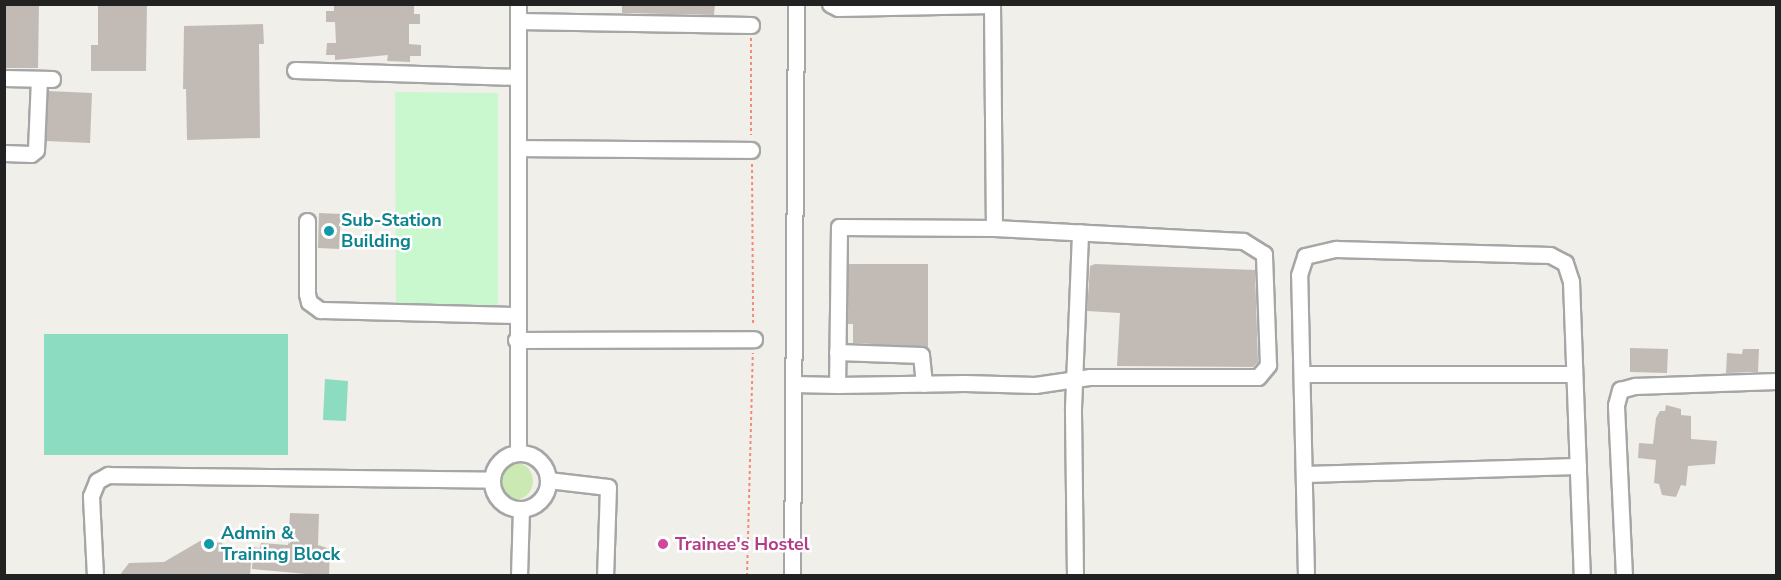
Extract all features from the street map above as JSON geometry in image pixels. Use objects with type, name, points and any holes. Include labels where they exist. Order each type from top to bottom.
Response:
[{"type":"street","points":[[518,4],[516,315],[518,453]]},
{"type":"street","points":[[792,576],[796,4]]},
{"type":"street","points":[[830,4],[838,8],[992,5],[994,228]]},
{"type":"street","points":[[518,21],[751,25]]},
{"type":"street","points":[[295,70],[517,77]]},
{"type":"street","points":[[4,78],[45,79],[36,150],[31,154],[4,153]]},
{"type":"street","points":[[518,148],[752,150]]},
{"type":"street","points":[[307,221],[307,294],[309,302],[320,310],[516,315]]},
{"type":"street","points":[[794,384],[837,385],[1035,385],[1075,379],[1258,377],[1268,365],[1266,266],[1257,246],[1243,241],[994,228],[839,227],[837,385]]},
{"type":"street","points":[[1075,576],[1075,379],[1080,232]]},
{"type":"street","points":[[1306,576],[1301,263],[1312,252],[1336,249],[1558,258],[1565,264],[1571,281],[1582,576]]},
{"type":"street","points":[[516,340],[754,339]]},
{"type":"street","points":[[837,352],[921,355],[924,384]]},
{"type":"street","points":[[1302,374],[1574,374]]},
{"type":"street","points":[[1624,576],[1616,405],[1620,390],[1635,386],[1776,381]]},
{"type":"street","points":[[518,453],[535,458],[548,480],[543,497],[520,509],[497,499],[492,480],[502,459],[518,453]]},
{"type":"street","points":[[1304,474],[1578,466]]},
{"type":"street","points":[[95,576],[91,496],[97,481],[108,475],[260,480],[492,480]]},
{"type":"street","points":[[548,480],[608,487],[604,576]]},
{"type":"street","points":[[519,576],[520,509]]},
{"type":"path","points":[[747,576],[754,339],[751,25]]},
{"type":"green space","points":[[395,92],[498,93],[498,307],[396,307]]},
{"type":"green space","points":[[44,334],[288,334],[288,455],[44,455]]},
{"type":"green space","points":[[325,379],[348,381],[346,421],[323,420]]},
{"type":"green space","points":[[514,462],[528,467],[533,481],[528,495],[514,500],[500,495],[495,481],[500,467]]},
{"type":"building","points":[[4,4],[39,4],[38,68],[4,68]]},
{"type":"building","points":[[98,4],[147,4],[146,71],[91,71],[91,45],[98,45]]},
{"type":"building","points":[[622,4],[715,4],[714,15],[622,13]]},
{"type":"building","points":[[334,5],[414,6],[414,14],[420,14],[420,24],[409,24],[409,44],[421,45],[421,56],[410,56],[410,62],[387,61],[388,55],[335,60],[335,55],[326,55],[327,43],[336,43],[335,22],[326,22],[326,11],[334,11]]},
{"type":"building","points":[[263,24],[264,44],[259,44],[260,138],[187,140],[186,89],[183,89],[184,26]]},
{"type":"building","points":[[48,91],[92,93],[90,143],[46,141]]},
{"type":"building","name":"Sub-Station Building","points":[[319,213],[341,214],[339,249],[318,248]]},
{"type":"building","points":[[848,264],[928,264],[928,347],[853,343],[853,324],[848,324]]},
{"type":"building","points":[[1095,264],[1255,270],[1258,362],[1253,367],[1117,366],[1120,313],[1087,311],[1090,266]]},
{"type":"building","points":[[1630,348],[1668,349],[1667,373],[1630,372]]},
{"type":"building","points":[[1743,349],[1759,349],[1758,372],[1726,373],[1727,353],[1742,354]]},
{"type":"building","points":[[1666,405],[1681,409],[1681,415],[1691,416],[1691,439],[1717,441],[1715,464],[1688,466],[1686,486],[1681,485],[1676,497],[1662,495],[1659,484],[1654,483],[1656,460],[1638,458],[1639,443],[1653,444],[1656,418],[1660,411],[1665,411]]},
{"type":"building","points":[[290,513],[319,514],[318,545],[330,549],[329,576],[252,569],[253,547],[260,548],[261,543],[288,545]]},
{"type":"building","points":[[200,541],[222,543],[232,561],[251,562],[250,576],[119,576],[129,563],[164,562]]},
{"type":"place","name":"Sub-Station Building","points":[[329,231]]},
{"type":"place","name":"Admin & Training Block","points":[[209,544]]},
{"type":"place","name":"Trainee's Hostel","points":[[663,544]]}]
